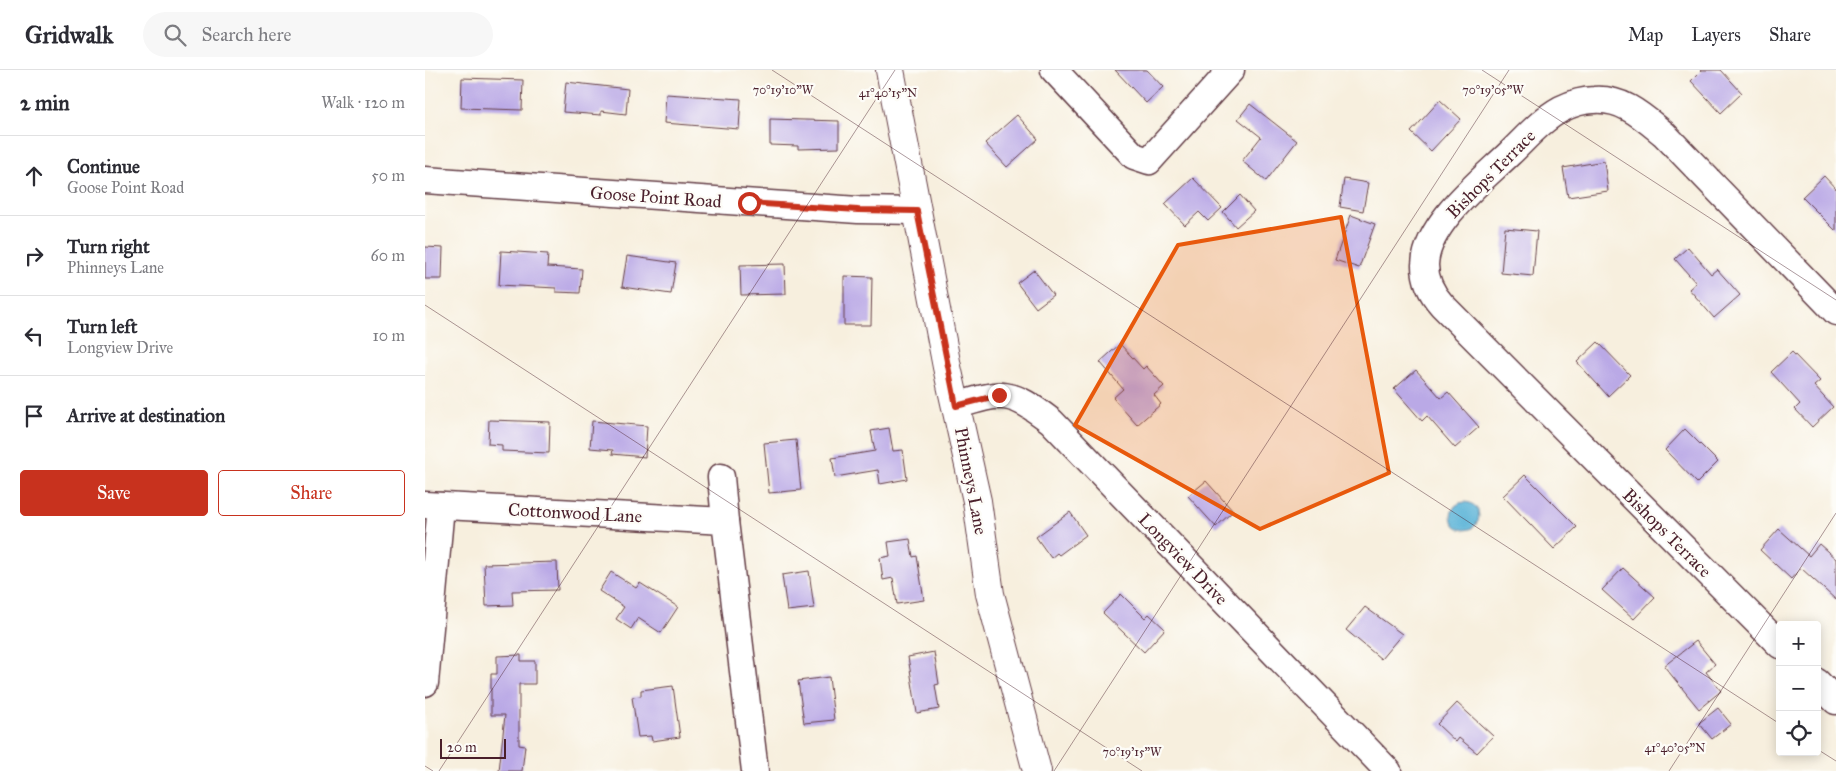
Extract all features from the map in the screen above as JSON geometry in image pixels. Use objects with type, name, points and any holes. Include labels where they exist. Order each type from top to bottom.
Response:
[{"type":"main road","name":"Phinneys Lane","points":[[890,70],[956,406],[977,501],[991,594],[1037,771]]},
{"type":"street","points":[[1054,70],[1134,156],[1149,162],[1231,70]]},
{"type":"street","name":"Bishops Terrace","points":[[1776,641],[1442,306],[1433,295],[1429,286],[1425,265],[1435,234],[1458,203],[1544,121],[1561,109],[1579,102],[1610,100],[1623,104],[1639,113],[1664,134],[1836,312]]},
{"type":"street","name":"Goose Point Road","points":[[425,180],[858,210],[917,211]]},
{"type":"street","name":"Longview Drive","points":[[956,406],[987,396],[1013,396],[1027,403],[1051,421],[1388,771]]},
{"type":"street","points":[[721,477],[755,771]]},
{"type":"street","points":[[425,682],[433,505]]},
{"type":"street","name":"Cottonwood Lane","points":[[433,505],[725,522]]},
{"type":"street","points":[[1821,686],[1836,702]]},
{"type":"highlighted area","points":[[1341,217],[1389,473],[1260,529],[1075,425],[1178,245]]},
{"type":"water","points":[[1465,502],[1475,506],[1479,516],[1475,526],[1465,530],[1455,526],[1451,516],[1455,506]]},
{"type":"building","points":[[1115,70],[1147,70],[1163,87],[1146,103]]},
{"type":"building","points":[[1702,70],[1721,70],[1742,93],[1721,113],[1691,81]]},
{"type":"building","points":[[462,78],[523,80],[522,110],[461,108]]},
{"type":"building","points":[[566,82],[628,89],[626,114],[601,111],[601,115],[563,112]]},
{"type":"building","points":[[666,94],[741,99],[739,129],[664,123]]},
{"type":"building","points":[[1440,100],[1461,119],[1431,151],[1411,132]]},
{"type":"building","points":[[1250,104],[1297,141],[1266,181],[1242,161],[1261,137],[1238,119]]},
{"type":"building","points":[[1017,115],[1038,139],[1007,167],[985,143]]},
{"type":"building","points":[[770,119],[839,121],[839,148],[798,149],[798,146],[770,145]]},
{"type":"building","points":[[1604,161],[1608,191],[1568,197],[1563,168]]},
{"type":"building","points":[[1824,176],[1836,189],[1836,231],[1802,197]]},
{"type":"building","points":[[1193,178],[1222,208],[1208,221],[1199,212],[1185,225],[1165,204]]},
{"type":"building","points":[[1344,179],[1368,183],[1363,211],[1340,207]]},
{"type":"building","points":[[1240,195],[1254,211],[1236,227],[1223,212]]},
{"type":"building","points":[[1351,215],[1375,224],[1359,268],[1335,260]]},
{"type":"building","points":[[1505,228],[1537,231],[1533,276],[1501,273]]},
{"type":"building","points":[[425,247],[443,248],[442,279],[425,279]]},
{"type":"building","points":[[1688,247],[1711,274],[1717,269],[1740,295],[1714,318],[1689,289],[1696,283],[1675,259]]},
{"type":"building","points":[[501,251],[548,254],[547,267],[582,269],[580,293],[556,292],[556,288],[499,285]]},
{"type":"building","points":[[627,256],[676,263],[671,294],[622,287]]},
{"type":"building","points":[[785,264],[786,294],[741,295],[740,265]]},
{"type":"building","points":[[1034,270],[1053,295],[1036,308],[1017,283]]},
{"type":"building","points":[[844,276],[872,277],[871,325],[844,325]]},
{"type":"building","points":[[1598,342],[1630,375],[1608,396],[1577,362]]},
{"type":"building","points":[[1120,344],[1143,369],[1146,366],[1164,386],[1154,395],[1161,404],[1137,425],[1113,398],[1123,389],[1100,362]]},
{"type":"building","points":[[1792,352],[1820,381],[1814,386],[1833,407],[1812,427],[1795,409],[1800,404],[1771,372]]},
{"type":"building","points":[[1416,370],[1441,398],[1448,392],[1479,427],[1455,448],[1427,416],[1422,421],[1394,389]]},
{"type":"building","points":[[489,420],[550,422],[549,453],[502,451],[502,445],[488,444]]},
{"type":"building","points":[[592,421],[647,426],[645,457],[612,454],[613,450],[590,448]]},
{"type":"building","points":[[889,428],[893,451],[903,450],[907,479],[880,484],[878,470],[835,477],[832,458],[875,451],[871,431]]},
{"type":"building","points":[[1685,429],[1718,462],[1697,483],[1665,450]]},
{"type":"building","points":[[796,440],[801,490],[769,493],[764,443]]},
{"type":"building","points":[[1525,475],[1577,527],[1554,549],[1503,496]]},
{"type":"building","points":[[1206,481],[1233,511],[1216,527],[1188,496]]},
{"type":"building","points":[[1070,512],[1086,535],[1059,555],[1057,553],[1051,558],[1036,537]]},
{"type":"building","points":[[1779,529],[1809,556],[1819,544],[1836,559],[1836,600],[1801,568],[1791,579],[1760,550]]},
{"type":"building","points":[[910,539],[913,557],[917,556],[924,600],[897,604],[893,578],[883,580],[880,558],[890,556],[888,542]]},
{"type":"building","points":[[557,562],[558,590],[512,591],[513,605],[486,606],[484,564]]},
{"type":"building","points":[[1623,568],[1655,597],[1634,619],[1602,590]]},
{"type":"building","points":[[809,571],[814,608],[787,611],[782,575]]},
{"type":"building","points":[[611,572],[636,588],[640,583],[678,607],[661,633],[638,618],[631,629],[616,619],[624,607],[599,591]]},
{"type":"building","points":[[1121,594],[1145,618],[1149,614],[1165,629],[1144,652],[1103,613]]},
{"type":"building","points":[[1365,607],[1402,634],[1381,659],[1346,630]]},
{"type":"building","points":[[1696,641],[1715,664],[1706,672],[1721,691],[1699,709],[1664,666]]},
{"type":"building","points":[[934,652],[939,684],[935,685],[939,709],[917,713],[908,657]]},
{"type":"building","points":[[521,655],[521,661],[535,661],[535,684],[519,684],[519,745],[525,746],[522,771],[499,771],[505,715],[491,715],[491,674],[497,674],[497,656]]},
{"type":"building","points":[[829,677],[834,720],[804,723],[798,681]]},
{"type":"building","points":[[673,686],[680,737],[652,741],[651,736],[638,737],[632,697],[641,696],[641,690]]},
{"type":"building","points":[[1457,703],[1493,736],[1477,753],[1459,738],[1456,742],[1437,724]]},
{"type":"building","points":[[1718,708],[1731,724],[1712,739],[1699,723]]},
{"type":"route","points":[[749,203],[858,210],[917,211],[956,406],[987,396],[999,395]]}]
